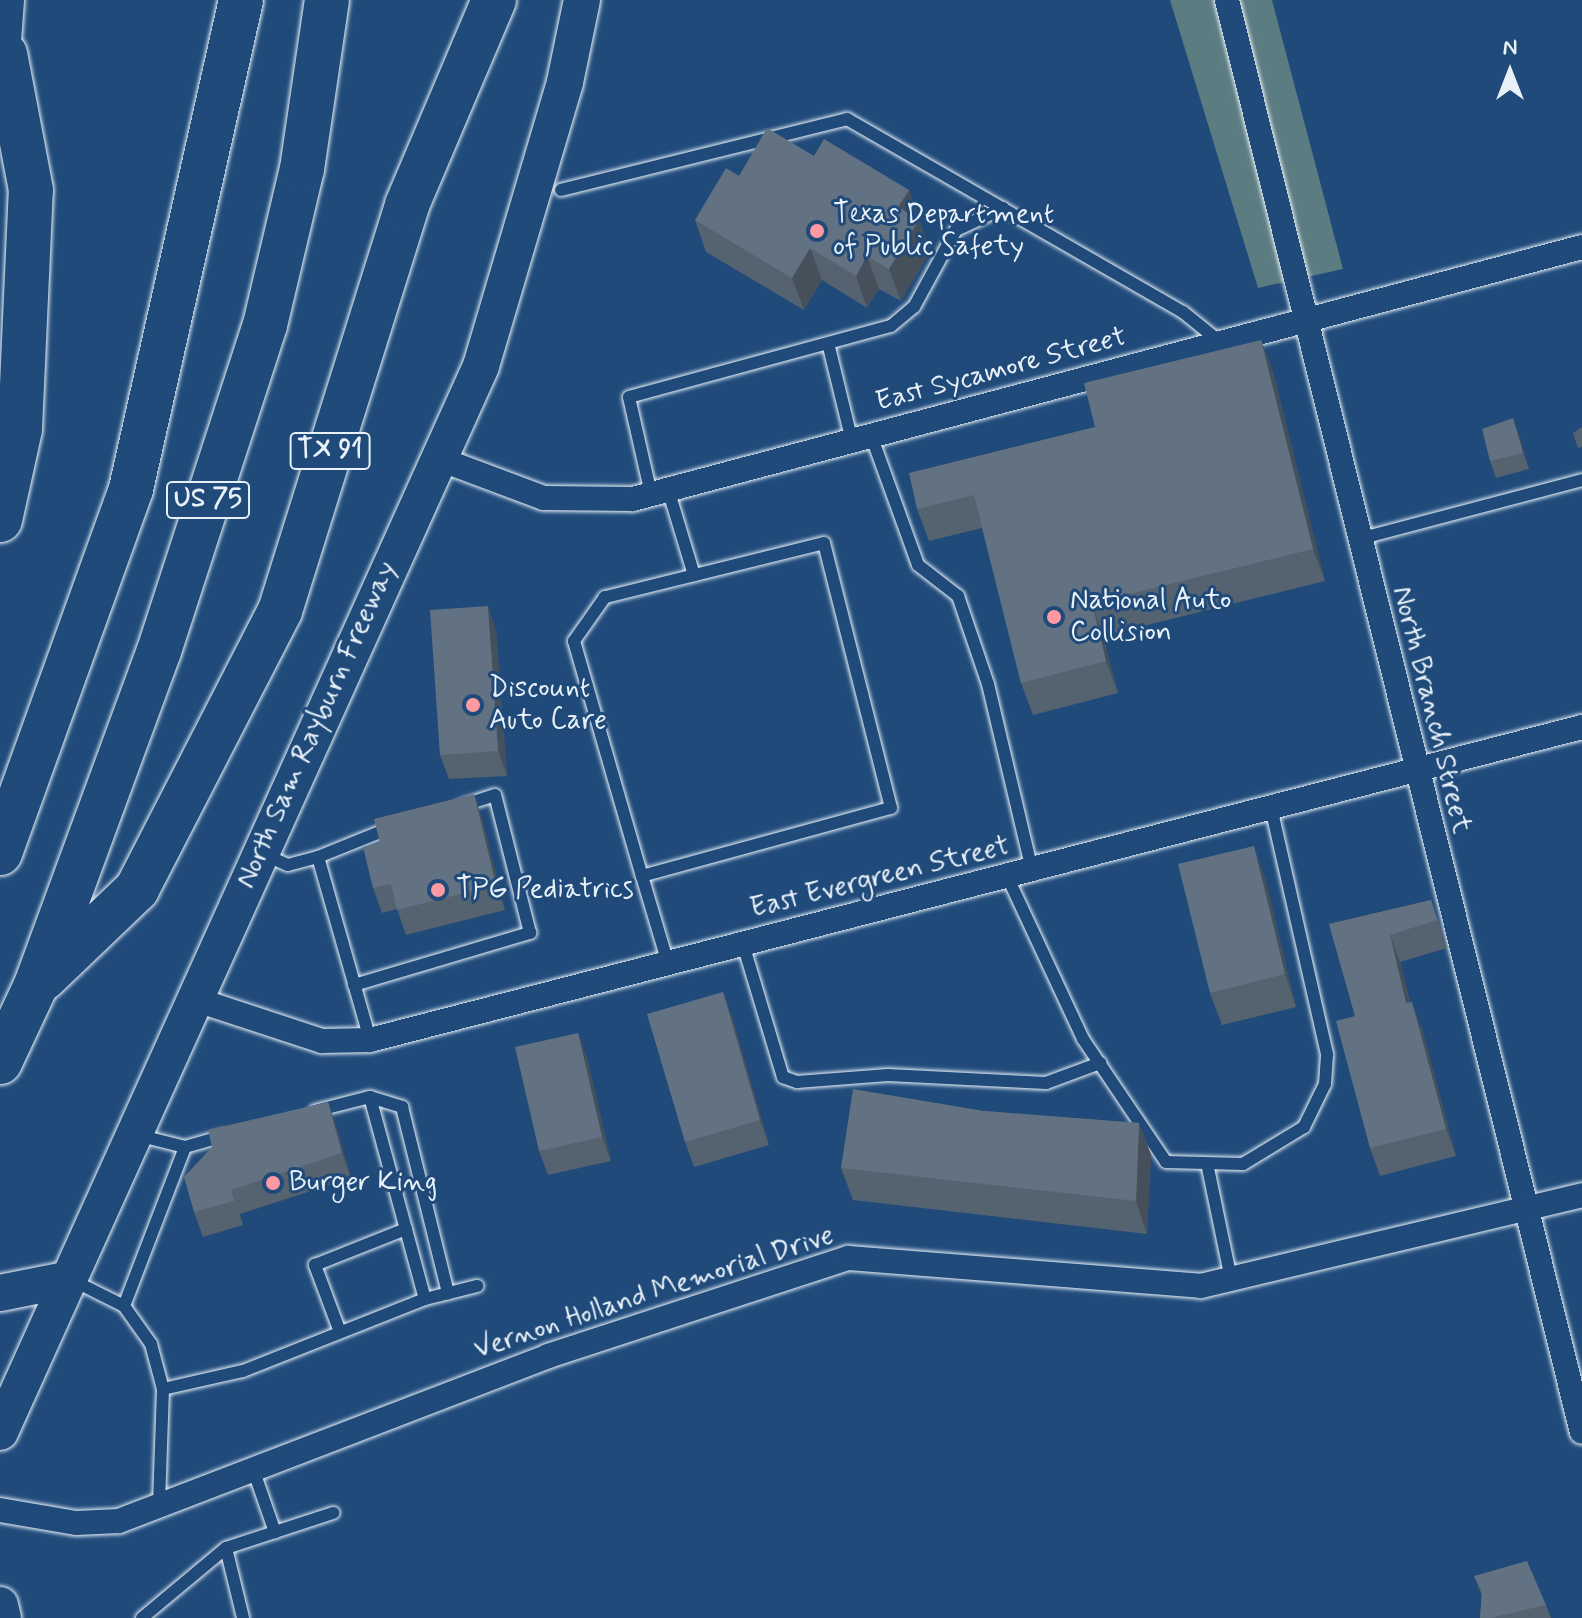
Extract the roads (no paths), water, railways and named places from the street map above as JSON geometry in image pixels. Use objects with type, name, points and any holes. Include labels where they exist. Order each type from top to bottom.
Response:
[{"type":"highway","name":"US 75","points":[[0,853],[131,489],[241,0]]},
{"type":"highway","name":"US 75","points":[[0,1062],[36,985],[159,651],[265,325],[302,169],[327,0]]},
{"type":"highway","name":"TX 91","points":[[36,985],[137,889],[280,611],[407,205],[494,0]]},
{"type":"highway","points":[[0,520],[20,429],[31,190],[2,69]]},
{"type":"main road","points":[[2,69],[6,0]]},
{"type":"main road","name":"North Sam Rayburn Freeway","points":[[0,1432],[481,366],[582,0]]},
{"type":"main road","points":[[0,1293],[70,1279]]},
{"type":"main road","points":[[0,1605],[3,1618]]},
{"type":"street","name":"North Branch Street","points":[[1227,0],[1524,1211],[1582,1432]]},
{"type":"street","name":"East Sycamore Street","points":[[437,458],[544,498],[589,502],[660,492],[1582,247]]},
{"type":"street","name":"East Evergreen Street","points":[[194,999],[309,1038],[370,1040],[1582,727]]},
{"type":"street","name":"Vernon Holland Memorial Drive","points":[[0,1510],[76,1523],[119,1521],[548,1356],[848,1258],[1201,1286],[1582,1195]]},
{"type":"lane","points":[[561,190],[847,119],[1183,312],[1220,342]]},
{"type":"lane","points":[[694,575],[660,492],[629,397],[829,347],[891,326],[914,307],[956,230],[1003,208]]},
{"type":"lane","points":[[829,347],[862,438],[918,565],[958,596],[988,684],[1032,870]]},
{"type":"lane","points":[[1359,539],[1582,480]]},
{"type":"lane","points":[[642,876],[891,808],[824,543],[605,597],[574,641],[642,876],[668,963]]},
{"type":"lane","points":[[354,985],[530,933],[495,795],[450,810]]},
{"type":"lane","points":[[1007,876],[1100,1063],[1166,1162],[1208,1168],[1243,1164],[1304,1127],[1325,1084],[1327,1054],[1271,808]]},
{"type":"lane","points":[[260,853],[288,865],[318,857],[404,824]]},
{"type":"lane","points":[[318,857],[370,1040]]},
{"type":"lane","points":[[743,944],[783,1077],[797,1082],[888,1075],[1046,1083],[1100,1063]]},
{"type":"lane","points":[[370,1097],[425,1299]]},
{"type":"lane","points":[[294,1117],[370,1097],[402,1107],[448,1293]]},
{"type":"lane","points":[[134,1135],[185,1147],[238,1132]]},
{"type":"lane","points":[[124,1306],[185,1147]]},
{"type":"lane","points":[[1208,1168],[1231,1279]]},
{"type":"lane","points":[[340,1332],[315,1265],[406,1229]]},
{"type":"lane","points":[[70,1279],[124,1306],[151,1344],[163,1389],[159,1506]]},
{"type":"lane","points":[[163,1389],[243,1371],[425,1299],[477,1286]]},
{"type":"lane","points":[[253,1469],[275,1532]]},
{"type":"lane","points":[[142,1618],[226,1548],[333,1513]]},
{"type":"lane","points":[[226,1548],[243,1618]]},
{"type":"place","name":"Texas Department of Public Safety","points":[[817,231]]},
{"type":"place","name":"National Auto Collision","points":[[1054,617]]},
{"type":"place","name":"Discount Auto Care","points":[[473,705]]},
{"type":"place","name":"TPG Pediatrics","points":[[438,890]]},
{"type":"place","name":"Burger King","points":[[273,1183]]}]
